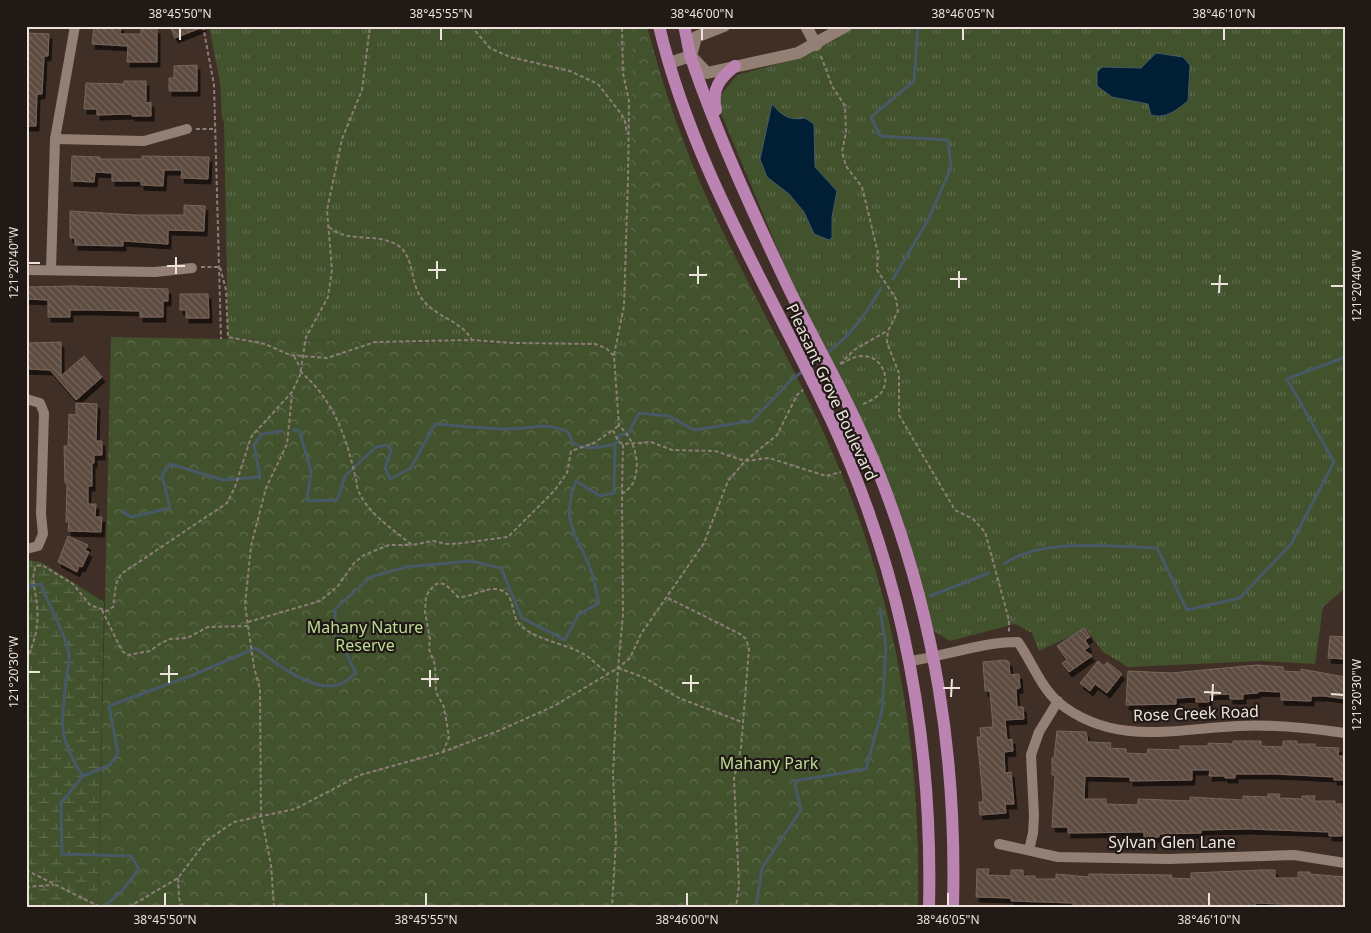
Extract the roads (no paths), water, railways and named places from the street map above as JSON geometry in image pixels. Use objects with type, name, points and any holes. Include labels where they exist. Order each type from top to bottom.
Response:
[{"type":"main road","name":"Pleasant Grove Boulevard","points":[[659,26],[669,63],[700,152],[735,230],[793,345],[810,390],[853,469],[886,565],[910,661],[926,778],[930,839],[929,907]]},
{"type":"main road","name":"Pleasant Grove Boulevard","points":[[684,26],[691,56],[724,144],[791,292],[850,410],[879,474],[897,523],[925,615],[948,744],[952,802],[953,907]]},
{"type":"main road","points":[[724,144],[714,101],[715,89],[721,77],[735,66]]},
{"type":"street","points":[[51,270],[55,139],[76,26]]},
{"type":"street","points":[[691,56],[696,37],[724,26]]},
{"type":"street","points":[[806,26],[816,45]]},
{"type":"street","points":[[691,56],[708,73],[798,53],[816,45],[846,26]]},
{"type":"street","points":[[669,63],[691,56]]},
{"type":"street","points":[[55,139],[144,141],[187,128]]},
{"type":"street","points":[[26,270],[155,272],[192,268]]},
{"type":"street","points":[[26,399],[40,403],[44,413],[41,514],[43,534],[38,546],[26,548]]},
{"type":"street","name":"Rose Creek Road","points":[[934,658],[999,642],[1018,642],[1037,674],[1058,701],[1109,728],[1135,733],[1276,726],[1345,733]]},
{"type":"street","points":[[910,661],[934,658]]},
{"type":"street","points":[[1029,850],[1034,834],[1032,755],[1039,732],[1058,701]]},
{"type":"street","name":"Sylvan Glen Lane","points":[[1000,844],[1058,857],[1143,858],[1294,855],[1345,862]]},
{"type":"water","points":[[1156,53],[1183,57],[1190,65],[1188,101],[1171,113],[1162,116],[1151,115],[1148,104],[1112,97],[1097,86],[1097,72],[1102,67],[1141,68]]},
{"type":"water","points":[[772,104],[787,117],[795,119],[805,118],[814,124],[815,167],[837,191],[832,217],[832,238],[829,240],[814,234],[804,212],[789,194],[767,177],[760,159]]},
{"type":"waterway","points":[[893,279],[928,220],[951,168],[948,140],[880,136],[871,117],[914,81],[918,26]]},
{"type":"waterway","points":[[826,354],[857,324],[881,288]]},
{"type":"waterway","points":[[1004,564],[1038,550],[1057,547],[1157,548],[1187,610],[1240,598],[1291,544],[1334,462],[1287,379],[1345,357]]},
{"type":"waterway","points":[[810,366],[821,358]]},
{"type":"waterway","points":[[103,907],[121,892],[139,869],[131,856],[62,854],[61,803],[83,776],[110,765],[118,753],[109,706],[193,675],[256,648],[285,670],[309,682],[333,686],[343,683],[356,673],[335,631],[335,609],[371,577],[405,567],[471,561],[501,568],[522,618],[565,640],[578,615],[599,603],[591,570],[571,525],[570,506],[576,481],[600,496],[614,493],[615,444],[618,441],[619,435],[628,434],[639,413],[669,416],[694,430],[752,421],[792,379],[805,370]]},
{"type":"waterway","points":[[293,430],[299,430],[311,471],[307,501],[337,500],[345,476],[376,447],[388,445],[391,451],[385,467],[390,479],[411,468],[435,424],[502,429],[547,426],[568,432],[573,443],[583,447],[594,448],[615,444]]},
{"type":"waterway","points":[[122,511],[131,517],[170,508],[162,475],[170,464],[223,480],[260,477],[254,445],[262,434],[282,431]]},
{"type":"waterway","points":[[930,596],[989,573]]},
{"type":"waterway","points":[[26,597],[30,586],[41,584],[68,647],[69,658],[63,709],[63,731],[69,752],[83,776]]},
{"type":"waterway","points":[[756,907],[762,868],[801,810],[794,781],[866,769],[882,711],[886,648],[880,608]]},
{"type":"park label","name":"Mahany Nature Reserve","points":[[365,636]]},
{"type":"park label","name":"Mahany Park","points":[[769,763]]}]
